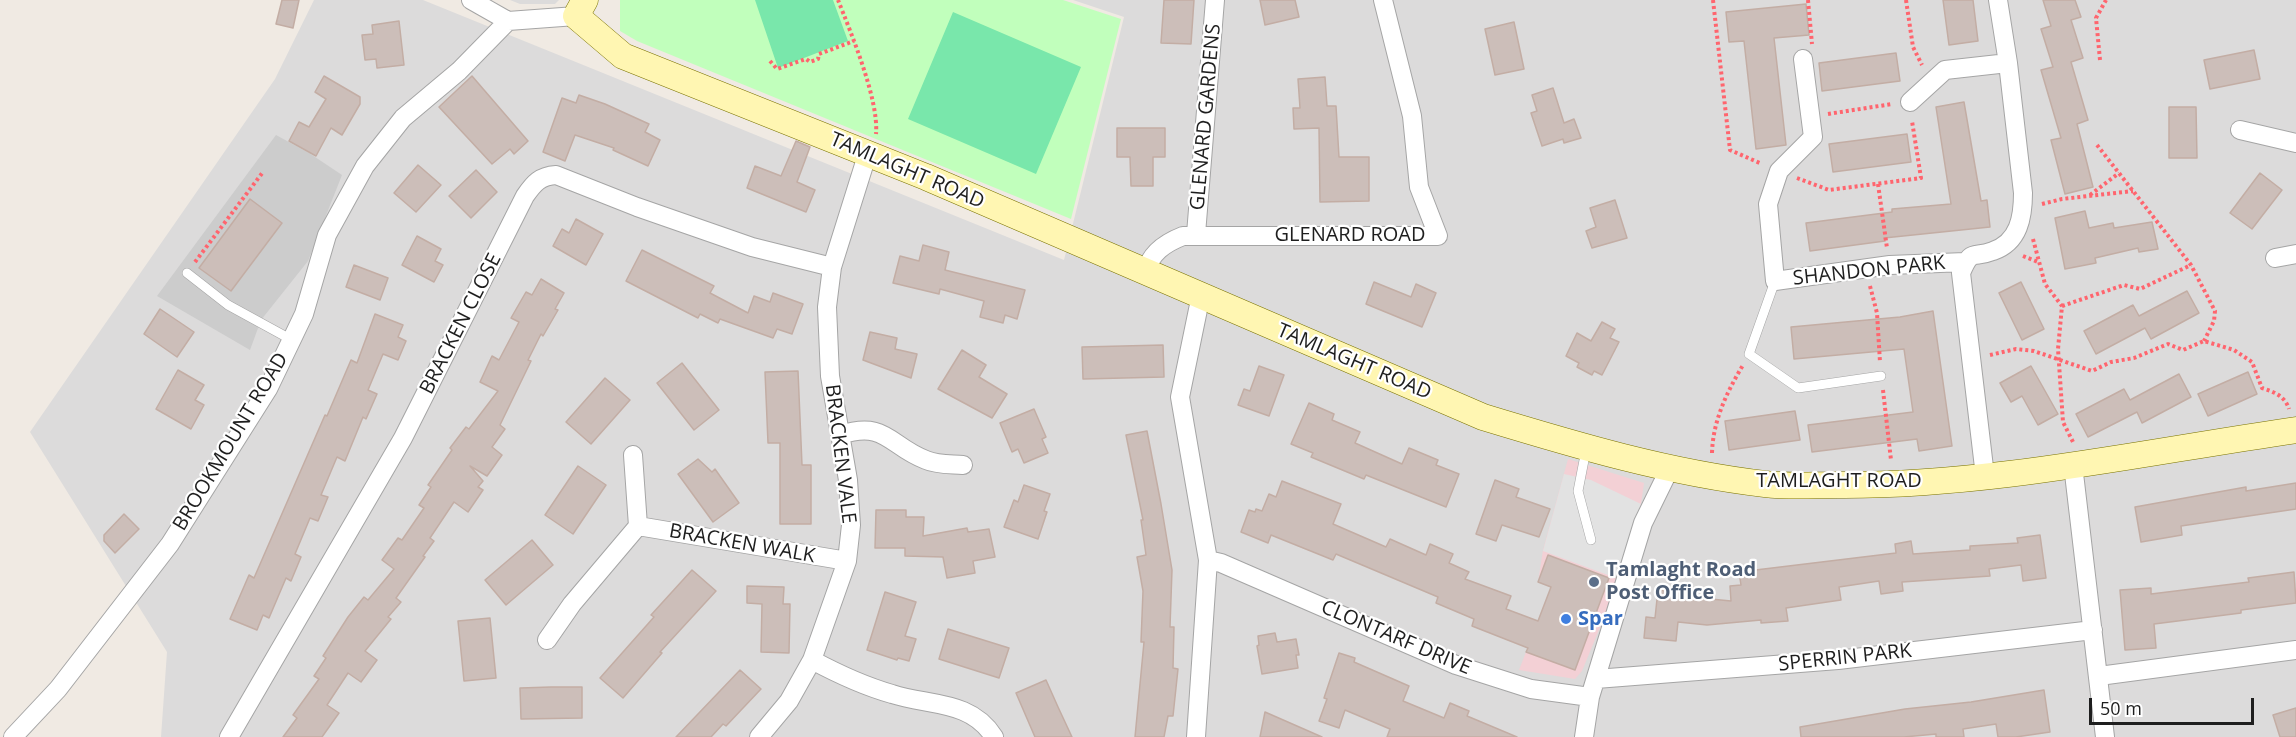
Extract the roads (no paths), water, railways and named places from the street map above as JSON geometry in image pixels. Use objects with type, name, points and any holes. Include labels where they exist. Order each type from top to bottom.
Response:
[{"type":"street","points":[[471,0],[508,21]]},
{"type":"street","name":"GLENARD GARDENS","points":[[1196,234],[1215,0]]},
{"type":"street","name":"GLENARD ROAD","points":[[1146,272],[1157,250],[1168,241],[1196,234],[1438,236],[1419,187],[1412,116],[1383,0]]},
{"type":"street","points":[[1910,102],[1945,70],[2008,63],[1998,0]]},
{"type":"street","name":"TAMLAGHT ROAD","points":[[508,21],[581,8],[623,56],[870,154],[1483,417],[1670,468],[1766,484],[1894,485],[2073,465],[2293,421]]},
{"type":"street","name":"BROOKMOUNT ROAD","points":[[13,737],[58,689],[170,544],[268,389],[304,314],[327,235],[365,166],[403,118],[459,71],[508,21]]},
{"type":"street","name":"SHANDON PARK","points":[[1803,59],[1813,137],[1779,171],[1768,204],[1775,280],[1890,265],[1965,262]]},
{"type":"street","name":"SHANDON PARK","points":[[1984,476],[1961,273],[1965,262],[1974,254],[1993,252],[2010,240],[2019,228],[2024,193],[2008,63]]},
{"type":"street","points":[[2240,130],[2296,143]]},
{"type":"street","name":"BRACKEN VALE","points":[[759,737],[789,701],[812,660],[847,561],[851,525],[848,480],[830,376],[827,307],[832,267],[864,165],[870,154]]},
{"type":"street","name":"BRACKEN CLOSE","points":[[229,737],[403,438],[533,184],[544,176],[556,175],[637,207],[752,247],[832,267]]},
{"type":"street","points":[[2275,258],[2296,254]]},
{"type":"street","points":[[1196,737],[1208,560],[1180,397],[1201,296]]},
{"type":"street","points":[[840,435],[864,428],[878,432],[928,462],[963,465]]},
{"type":"street","points":[[547,640],[572,604],[638,526],[633,455]]},
{"type":"street","points":[[2073,465],[2106,737]]},
{"type":"street","points":[[1584,737],[1590,697],[1643,523],[1670,468]]},
{"type":"street","name":"BRACKEN WALK","points":[[638,526],[847,561]]},
{"type":"street","name":"CLONTARF DRIVE","points":[[1208,560],[1221,563],[1456,665],[1531,689],[1590,697]]},
{"type":"street","name":"SPERRIN PARK","points":[[1596,679],[1838,660],[2093,630]]},
{"type":"street","points":[[2099,676],[2296,650]]},
{"type":"street","points":[[812,660],[858,683],[886,693],[962,709],[981,721],[994,737]]},
{"type":"lane","points":[[187,273],[228,304],[292,340]]},
{"type":"lane","points":[[1775,280],[1749,354],[1798,388],[1881,376]]},
{"type":"lane","points":[[1587,447],[1578,491],[1591,540]]},
{"type":"place","name":"Tamlaght Road Post Office","points":[[1594,582]]},
{"type":"place","name":"Spar","points":[[1566,619]]}]
